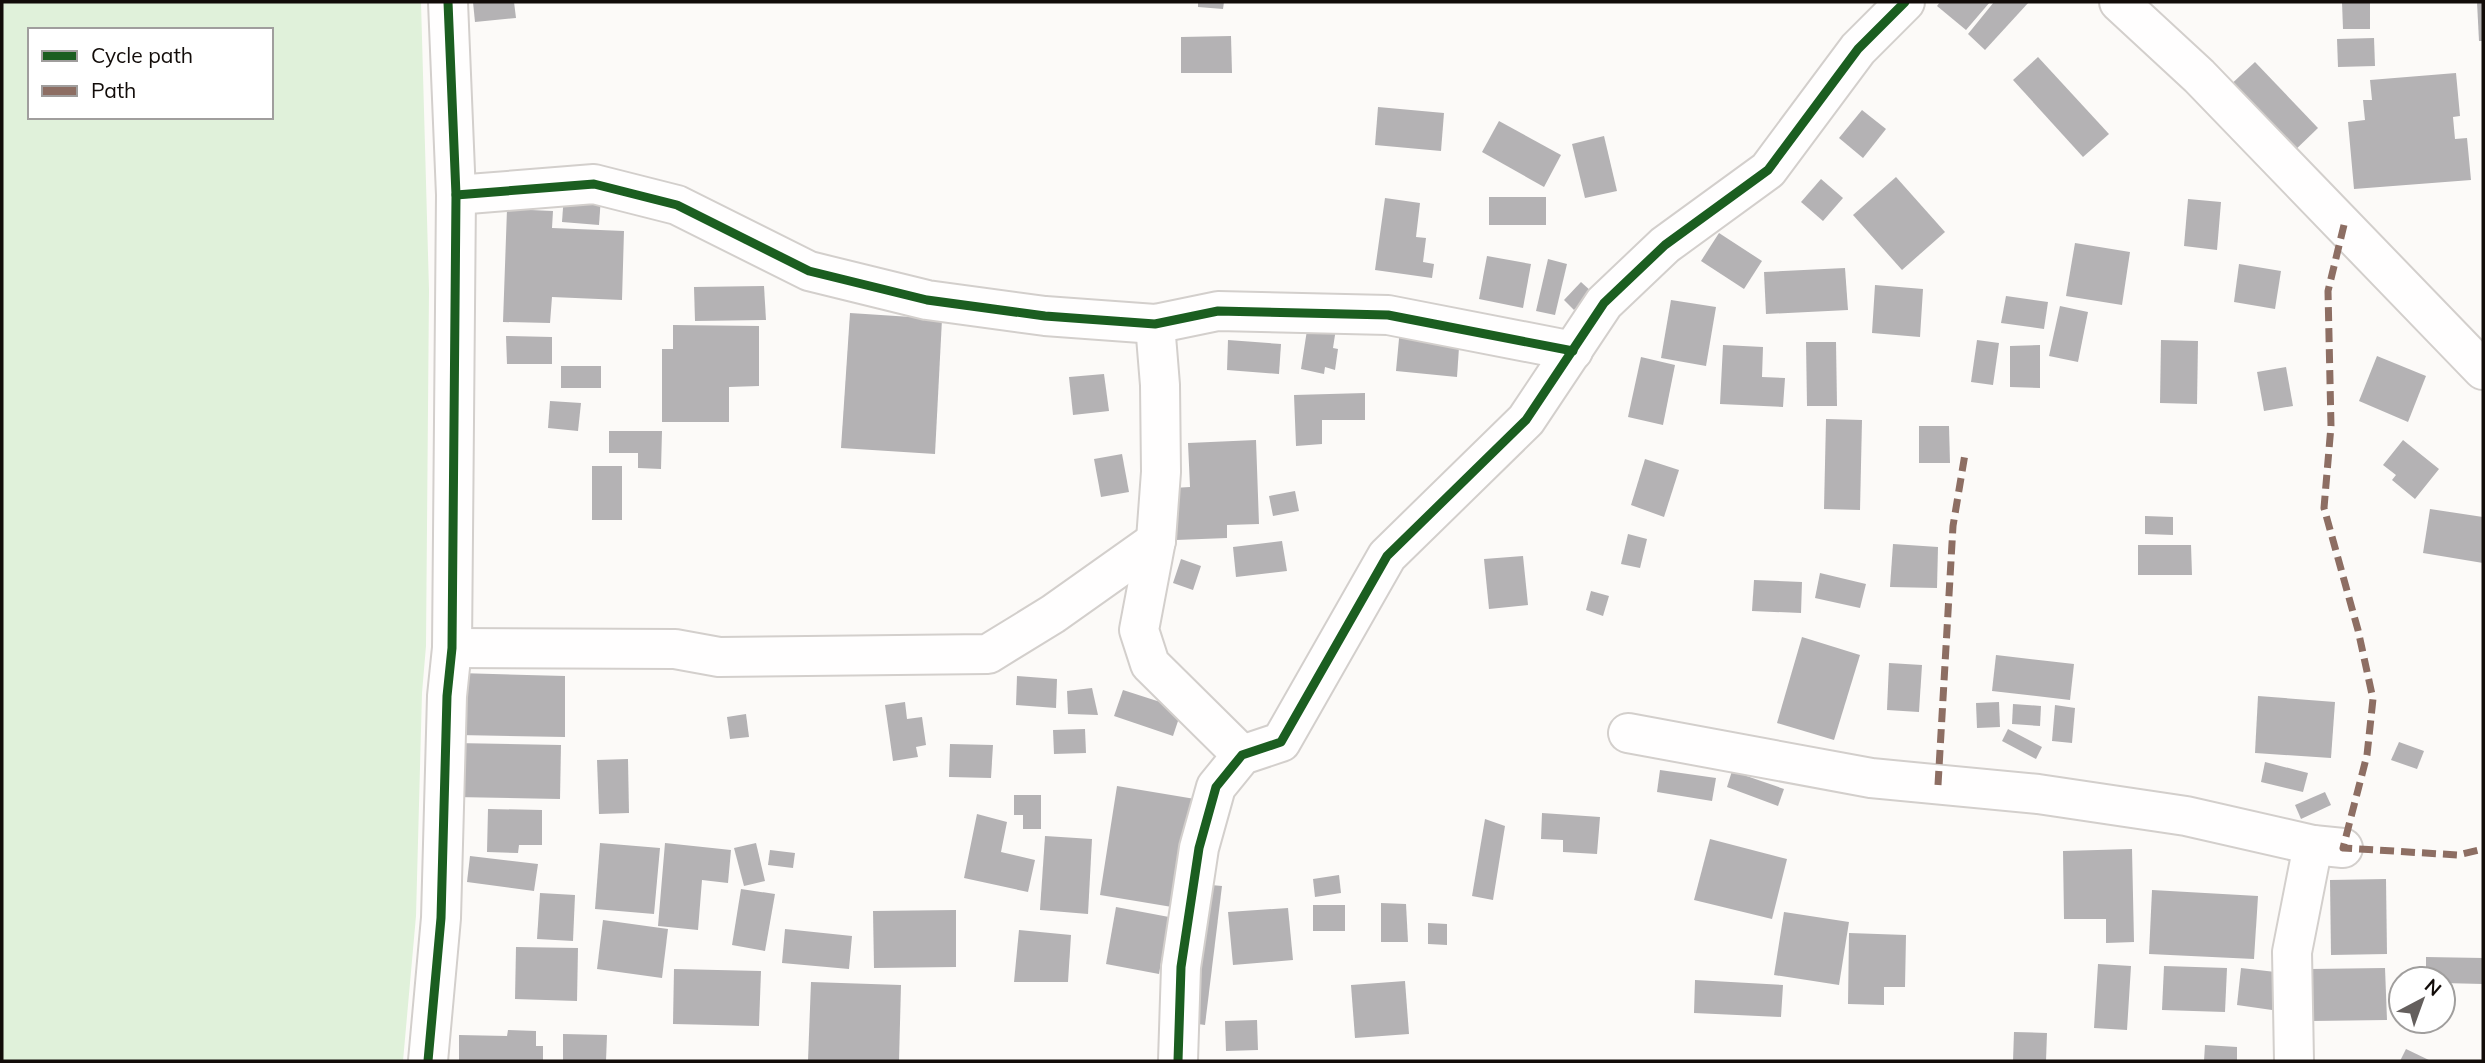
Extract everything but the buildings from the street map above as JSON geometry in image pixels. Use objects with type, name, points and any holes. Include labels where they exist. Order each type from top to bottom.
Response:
[{"type":"street","points":[[428,1061],[442,918],[447,696],[452,648],[456,195],[447,2]]},
{"type":"street","points":[[1178,1061],[1181,967],[1199,848],[1216,787],[1242,755],[1281,742],[1387,556],[1526,420],[1604,303],[1665,245],[1768,170],[1858,49],[1905,2]]},
{"type":"street","points":[[2119,2],[2199,76],[2483,370]]},
{"type":"street","points":[[456,195],[594,184],[677,205],[809,271],[927,300],[1045,316],[1155,324],[1218,311],[1388,315],[1573,351]]},
{"type":"street","points":[[1155,324],[1160,384],[1161,472],[1156,541],[1139,630],[1150,663],[1242,755]]},
{"type":"street","points":[[452,648],[675,649],[719,657],[988,654],[1053,614],[1156,541]]},
{"type":"street","points":[[1628,733],[1871,778],[2038,794],[2186,816],[2328,846],[2292,952],[2294,1061]]},
{"type":"green space","points":[[2,2],[421,2],[429,290],[426,646],[422,693],[416,916],[403,1061],[2,1061]]},
{"type":"marked path","points":[[2344,225],[2328,291],[2331,426],[2324,508],[2358,630],[2373,699],[2367,755],[2343,848],[2458,855],[2483,849]]},
{"type":"marked path","points":[[1938,785],[1953,526],[1965,454]]},
{"type":"cycle path","points":[[428,1061],[441,918],[447,696],[452,648],[456,195],[448,2]]},
{"type":"cycle path","points":[[1178,1061],[1181,967],[1199,848],[1216,787],[1242,755],[1281,742],[1387,556],[1526,420],[1604,303],[1665,245],[1768,170],[1858,49],[1905,2]]},
{"type":"cycle path","points":[[456,195],[594,184],[677,205],[809,271],[927,300],[1045,316],[1155,324],[1218,311],[1388,315],[1573,351]]}]
